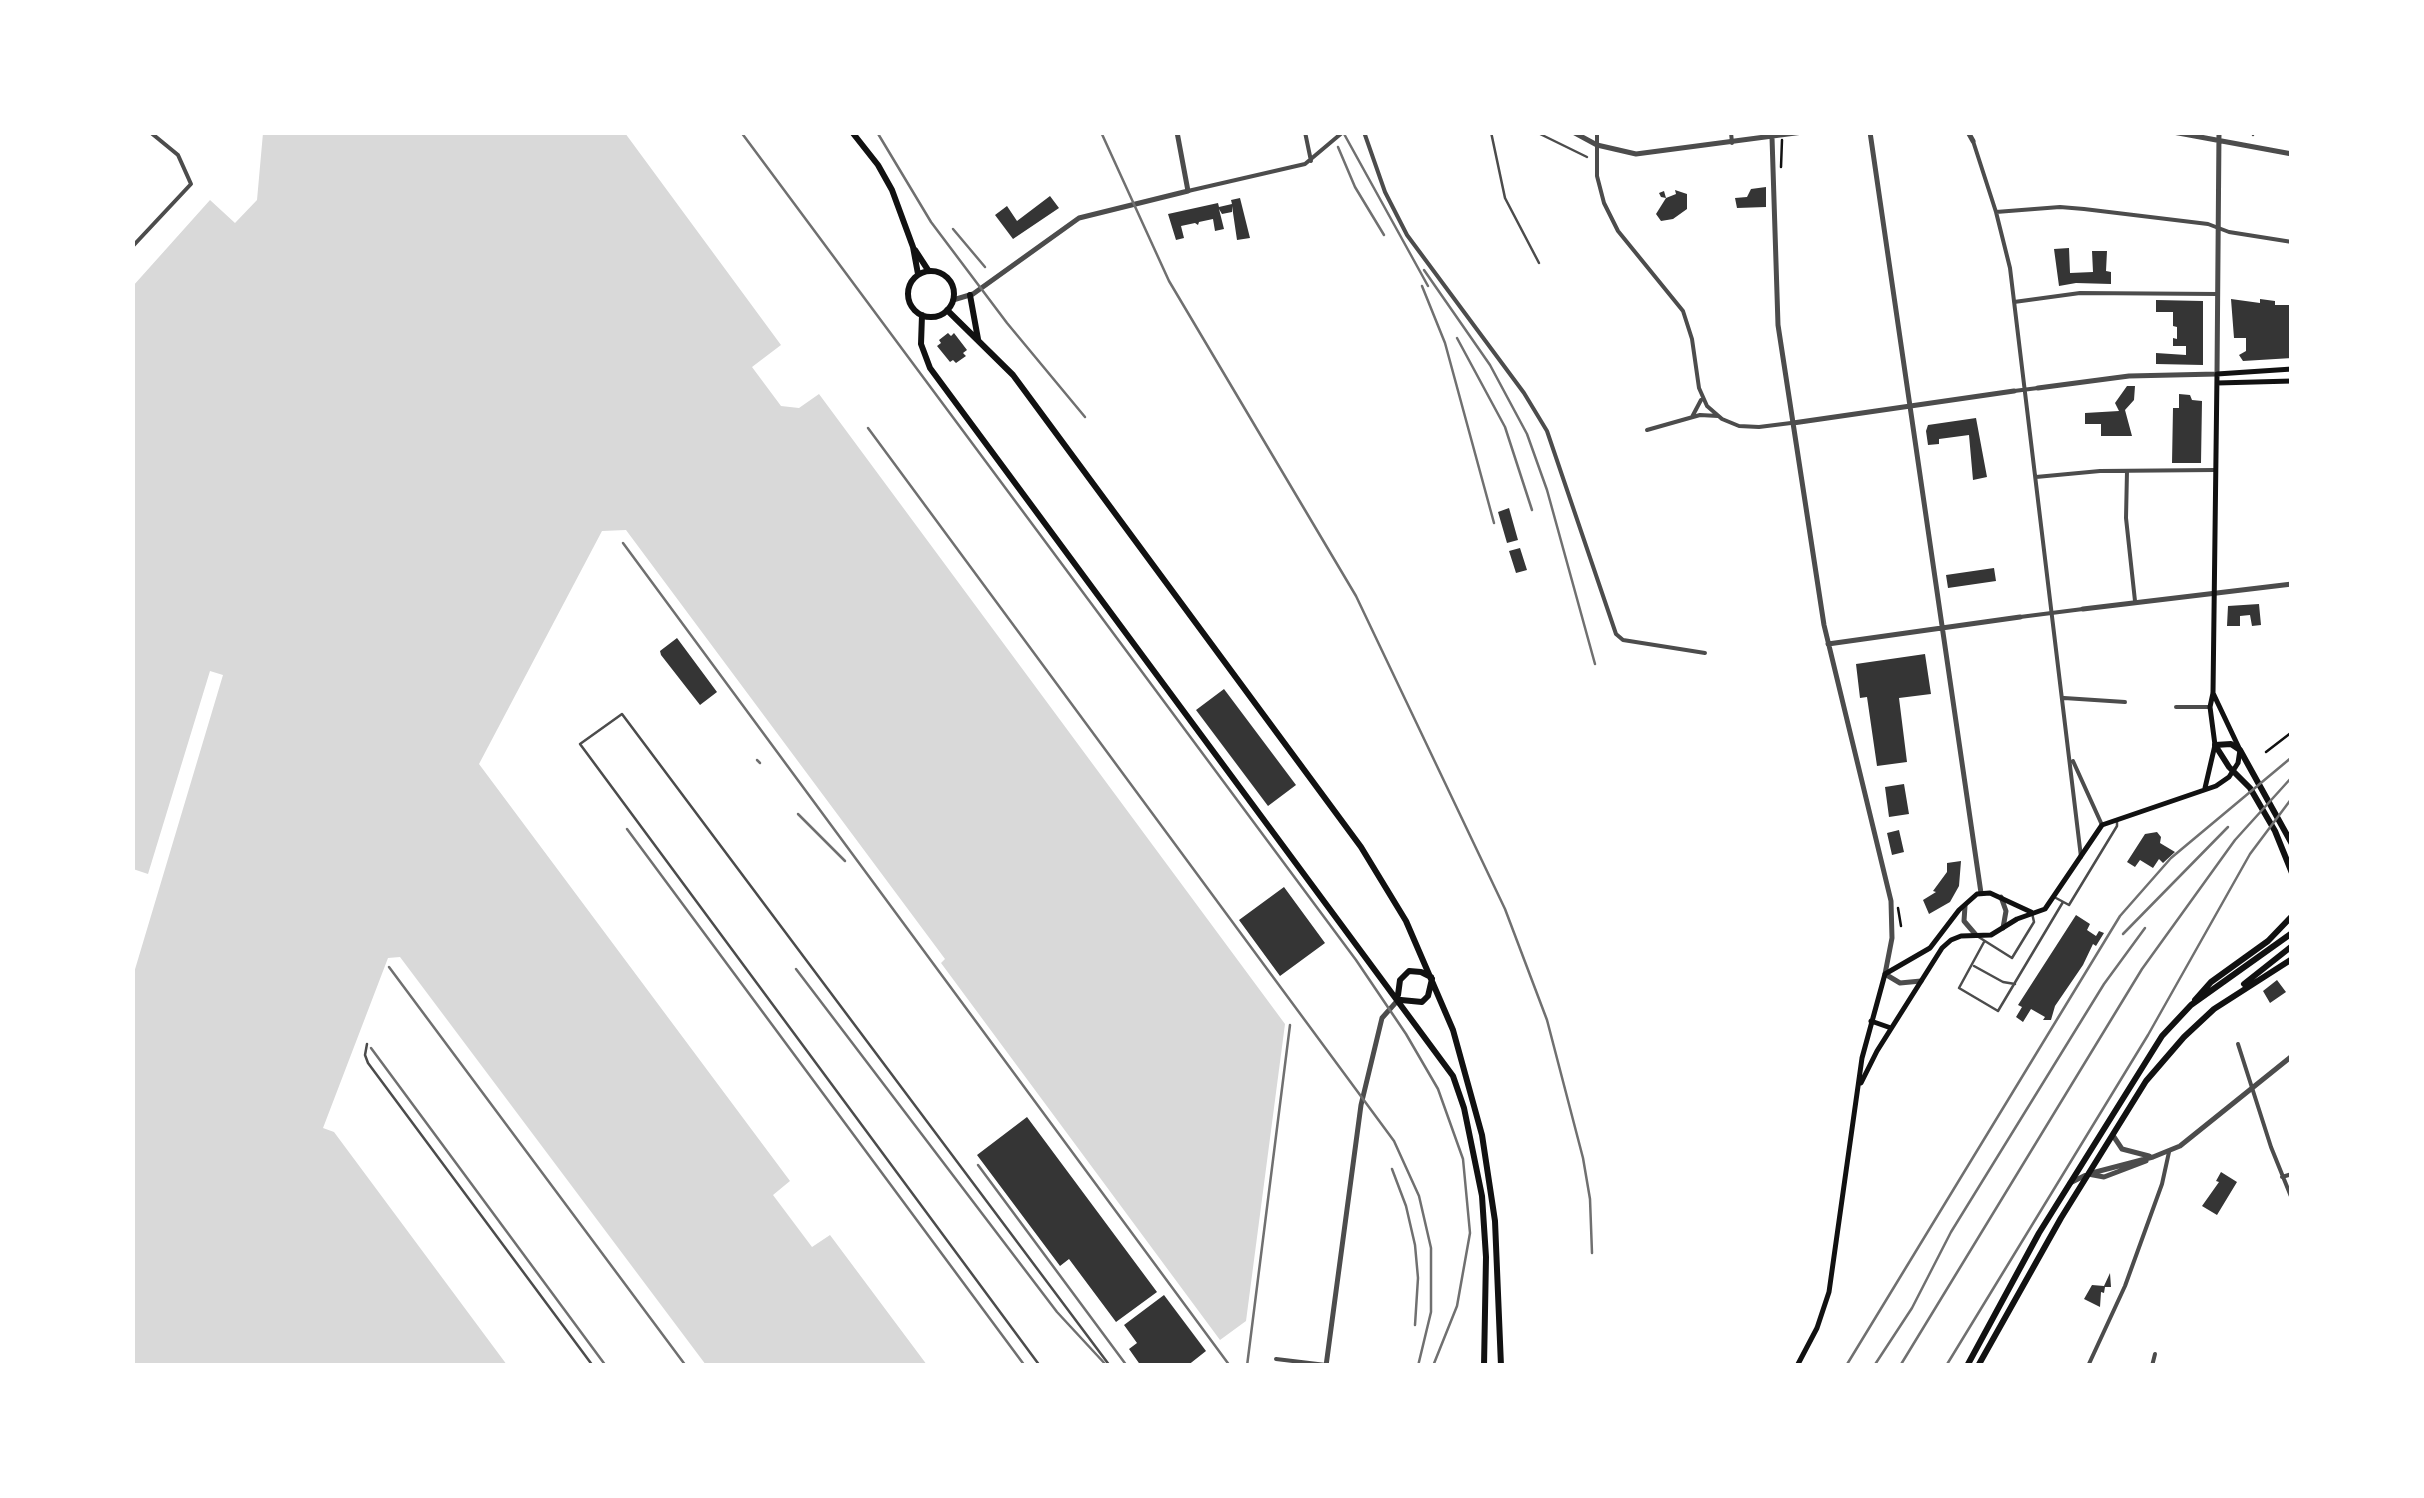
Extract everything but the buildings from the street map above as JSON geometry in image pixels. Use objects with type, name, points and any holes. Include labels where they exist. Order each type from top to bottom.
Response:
[{"type":"main road","points":[[852,132],[888,181],[913,247],[918,274]]},
{"type":"main road","points":[[913,247],[928,270]]},
{"type":"main road","points":[[962,294],[947,310],[934,316],[922,315],[908,298],[909,286],[918,274],[928,270],[942,273],[962,294],[978,340]]},
{"type":"main road","points":[[947,310],[1013,375],[1361,847],[1397,905],[1432,978],[1463,1060],[1489,1171],[1495,1221],[1500,1366]]},
{"type":"main road","points":[[922,315],[921,344],[930,368],[1447,1065],[1464,1108],[1485,1234],[1484,1366]]},
{"type":"main road","points":[[2203,791],[2214,744],[2210,707],[2217,374],[2292,370]]},
{"type":"main road","points":[[2216,383],[2292,381]]},
{"type":"main road","points":[[2212,693],[2292,844]]},
{"type":"main road","points":[[2214,744],[2230,744],[2240,750]]},
{"type":"main road","points":[[2214,744],[2250,788],[2275,831],[2292,873]]},
{"type":"main road","points":[[1861,1083],[1891,1028],[1951,940],[1990,935],[2045,909],[2102,825],[2221,784],[2233,770],[2240,750]]},
{"type":"main road","points":[[1798,1366],[1818,1328],[1830,1292],[1862,1058],[1885,974],[1930,948],[1965,903],[1982,892],[2032,913]]},
{"type":"main road","points":[[1968,1366],[2068,1184],[2152,1049],[2211,982],[2268,941],[2292,916]]},
{"type":"main road","points":[[2191,1005],[2289,935]]},
{"type":"main road","points":[[1978,1366],[2146,1081],[2198,1023],[2292,946]]},
{"type":"main road","points":[[2232,996],[2292,959]]},
{"type":"main road","points":[[1398,999],[1398,986],[1404,974],[1415,970],[1432,978]]},
{"type":"main road","points":[[1398,999],[1422,1002],[1428,996],[1432,978]]},
{"type":"main road","points":[[1870,1021],[1891,1028]]},
{"type":"street","points":[[132,248],[191,184],[178,156],[150,132]]},
{"type":"street","points":[[1178,132],[1188,191]]},
{"type":"street","points":[[1305,132],[1311,161]]},
{"type":"street","points":[[962,294],[1078,218],[1311,161],[1343,132]]},
{"type":"street","points":[[1364,132],[1384,192],[1407,235],[1492,348],[1547,431],[1616,634],[1638,643],[1705,653]]},
{"type":"street","points":[[1491,132],[1504,198],[1539,263]]},
{"type":"street","points":[[1536,132],[1587,157]]},
{"type":"street","points":[[1573,132],[1597,145],[1636,154],[1802,132]]},
{"type":"street","points":[[1597,132],[1598,185],[1608,215],[1683,311],[1702,395],[1692,417]]},
{"type":"street","points":[[1730,132],[1732,143]]},
{"type":"street","points":[[1870,132],[1982,892]]},
{"type":"street","points":[[1971,132],[1996,212],[2014,302],[2080,856]]},
{"type":"street","points":[[2174,132],[2219,137],[2292,154]]},
{"type":"street","points":[[1772,137],[1775,297],[1828,644],[1892,901],[1892,938],[1885,974],[1900,983],[1922,981]]},
{"type":"street","points":[[1702,395],[1718,416],[1752,427],[2129,376],[2217,374],[2219,137]]},
{"type":"street","points":[[1996,212],[2060,207],[2292,242]]},
{"type":"street","points":[[2014,302],[2080,293],[2218,294]]},
{"type":"street","points":[[1647,430],[1692,417],[1718,416]]},
{"type":"street","points":[[2036,477],[2215,470]]},
{"type":"street","points":[[2128,471],[2126,518],[2135,602]]},
{"type":"street","points":[[1828,644],[2292,584]]},
{"type":"street","points":[[2063,698],[2124,702]]},
{"type":"street","points":[[2176,707],[2210,707]]},
{"type":"street","points":[[1040,1366],[580,744],[622,714],[1110,1366]]},
{"type":"street","points":[[2070,757],[2102,825]]},
{"type":"street","points":[[2073,783],[2083,780]]},
{"type":"street","points":[[2056,898],[2070,905],[2117,820]]},
{"type":"street","points":[[2001,898],[2006,911],[2003,928]]},
{"type":"street","points":[[1984,942],[1958,988],[1998,1011],[2064,902]]},
{"type":"street","points":[[1965,903],[1964,920],[1976,935],[2012,958],[2034,922],[2032,913]]},
{"type":"street","points":[[1972,965],[2003,982],[2015,984]]},
{"type":"street","points":[[1276,1358],[1326,1365],[1359,1113],[1382,1018],[1398,999]]},
{"type":"street","points":[[367,1044],[368,1063],[593,1366]]},
{"type":"street","points":[[2238,1044],[2292,1199]]},
{"type":"street","points":[[2068,1184],[2088,1174],[2169,1152],[2188,1141],[2292,1056]]},
{"type":"street","points":[[2113,1134],[2122,1150],[2153,1157]]},
{"type":"street","points":[[2088,1174],[2092,1146]]},
{"type":"street","points":[[2088,1366],[2126,1286],[2162,1184],[2169,1152]]},
{"type":"street","points":[[2282,1177],[2292,1174]]},
{"type":"street","points":[[2152,1366],[2155,1354]]},
{"type":"path","points":[[1780,171],[1784,160],[1782,136]]},
{"type":"path","points":[[2266,752],[2292,732]]},
{"type":"shaded area","points":[[263,133],[625,133],[781,345],[752,367],[781,406],[799,408],[819,394],[1285,1024],[1246,1321],[1220,1340],[941,963],[945,959],[626,530],[602,531],[479,764],[790,1181],[773,1195],[812,1247],[830,1235],[927,1365],[706,1365],[400,957],[388,958],[323,1128],[334,1132],[507,1365],[133,1365],[133,976],[223,675],[210,671],[148,874],[133,869],[133,286],[210,200],[235,223],[257,200]]},
{"type":"railway","points":[[741,132],[1356,960],[1438,1089],[1463,1159],[1470,1233],[1457,1306],[1433,1366]]},
{"type":"railway","points":[[877,132],[931,222],[1085,417]]},
{"type":"railway","points":[[1101,132],[1169,281],[1356,596],[1505,909],[1547,1020],[1583,1158],[1590,1199],[1592,1253]]},
{"type":"railway","points":[[1343,132],[1428,286]]},
{"type":"railway","points":[[1338,147],[1355,187],[1384,235]]},
{"type":"railway","points":[[953,229],[985,267]]},
{"type":"railway","points":[[1424,270],[1490,365],[1527,434],[1547,490],[1595,664]]},
{"type":"railway","points":[[1422,286],[1445,343],[1494,523]]},
{"type":"railway","points":[[1457,338],[1505,427],[1532,510]]},
{"type":"railway","points":[[868,428],[1394,1141],[1419,1196],[1431,1248],[1431,1312],[1418,1366]]},
{"type":"railway","points":[[623,543],[1230,1366]]},
{"type":"railway","points":[[1846,1366],[2120,916],[2171,858],[2292,757]]},
{"type":"railway","points":[[757,760],[760,763]]},
{"type":"railway","points":[[1900,1366],[2142,969],[2235,840],[2292,777]]},
{"type":"railway","points":[[1946,1366],[2148,1035],[2250,854],[2292,798]]},
{"type":"railway","points":[[798,814],[845,861]]},
{"type":"railway","points":[[2123,934],[2228,827]]},
{"type":"railway","points":[[627,829],[1025,1366]]},
{"type":"railway","points":[[1874,1366],[1912,1308],[1951,1232],[2104,984],[2145,928]]},
{"type":"railway","points":[[389,967],[686,1366]]},
{"type":"railway","points":[[796,969],[1057,1312],[1107,1366]]},
{"type":"railway","points":[[1247,1366],[1290,1025]]},
{"type":"railway","points":[[371,1048],[606,1366]]},
{"type":"railway","points":[[978,1165],[1127,1366]]},
{"type":"railway","points":[[1392,1169],[1415,1245],[1415,1325]]}]
